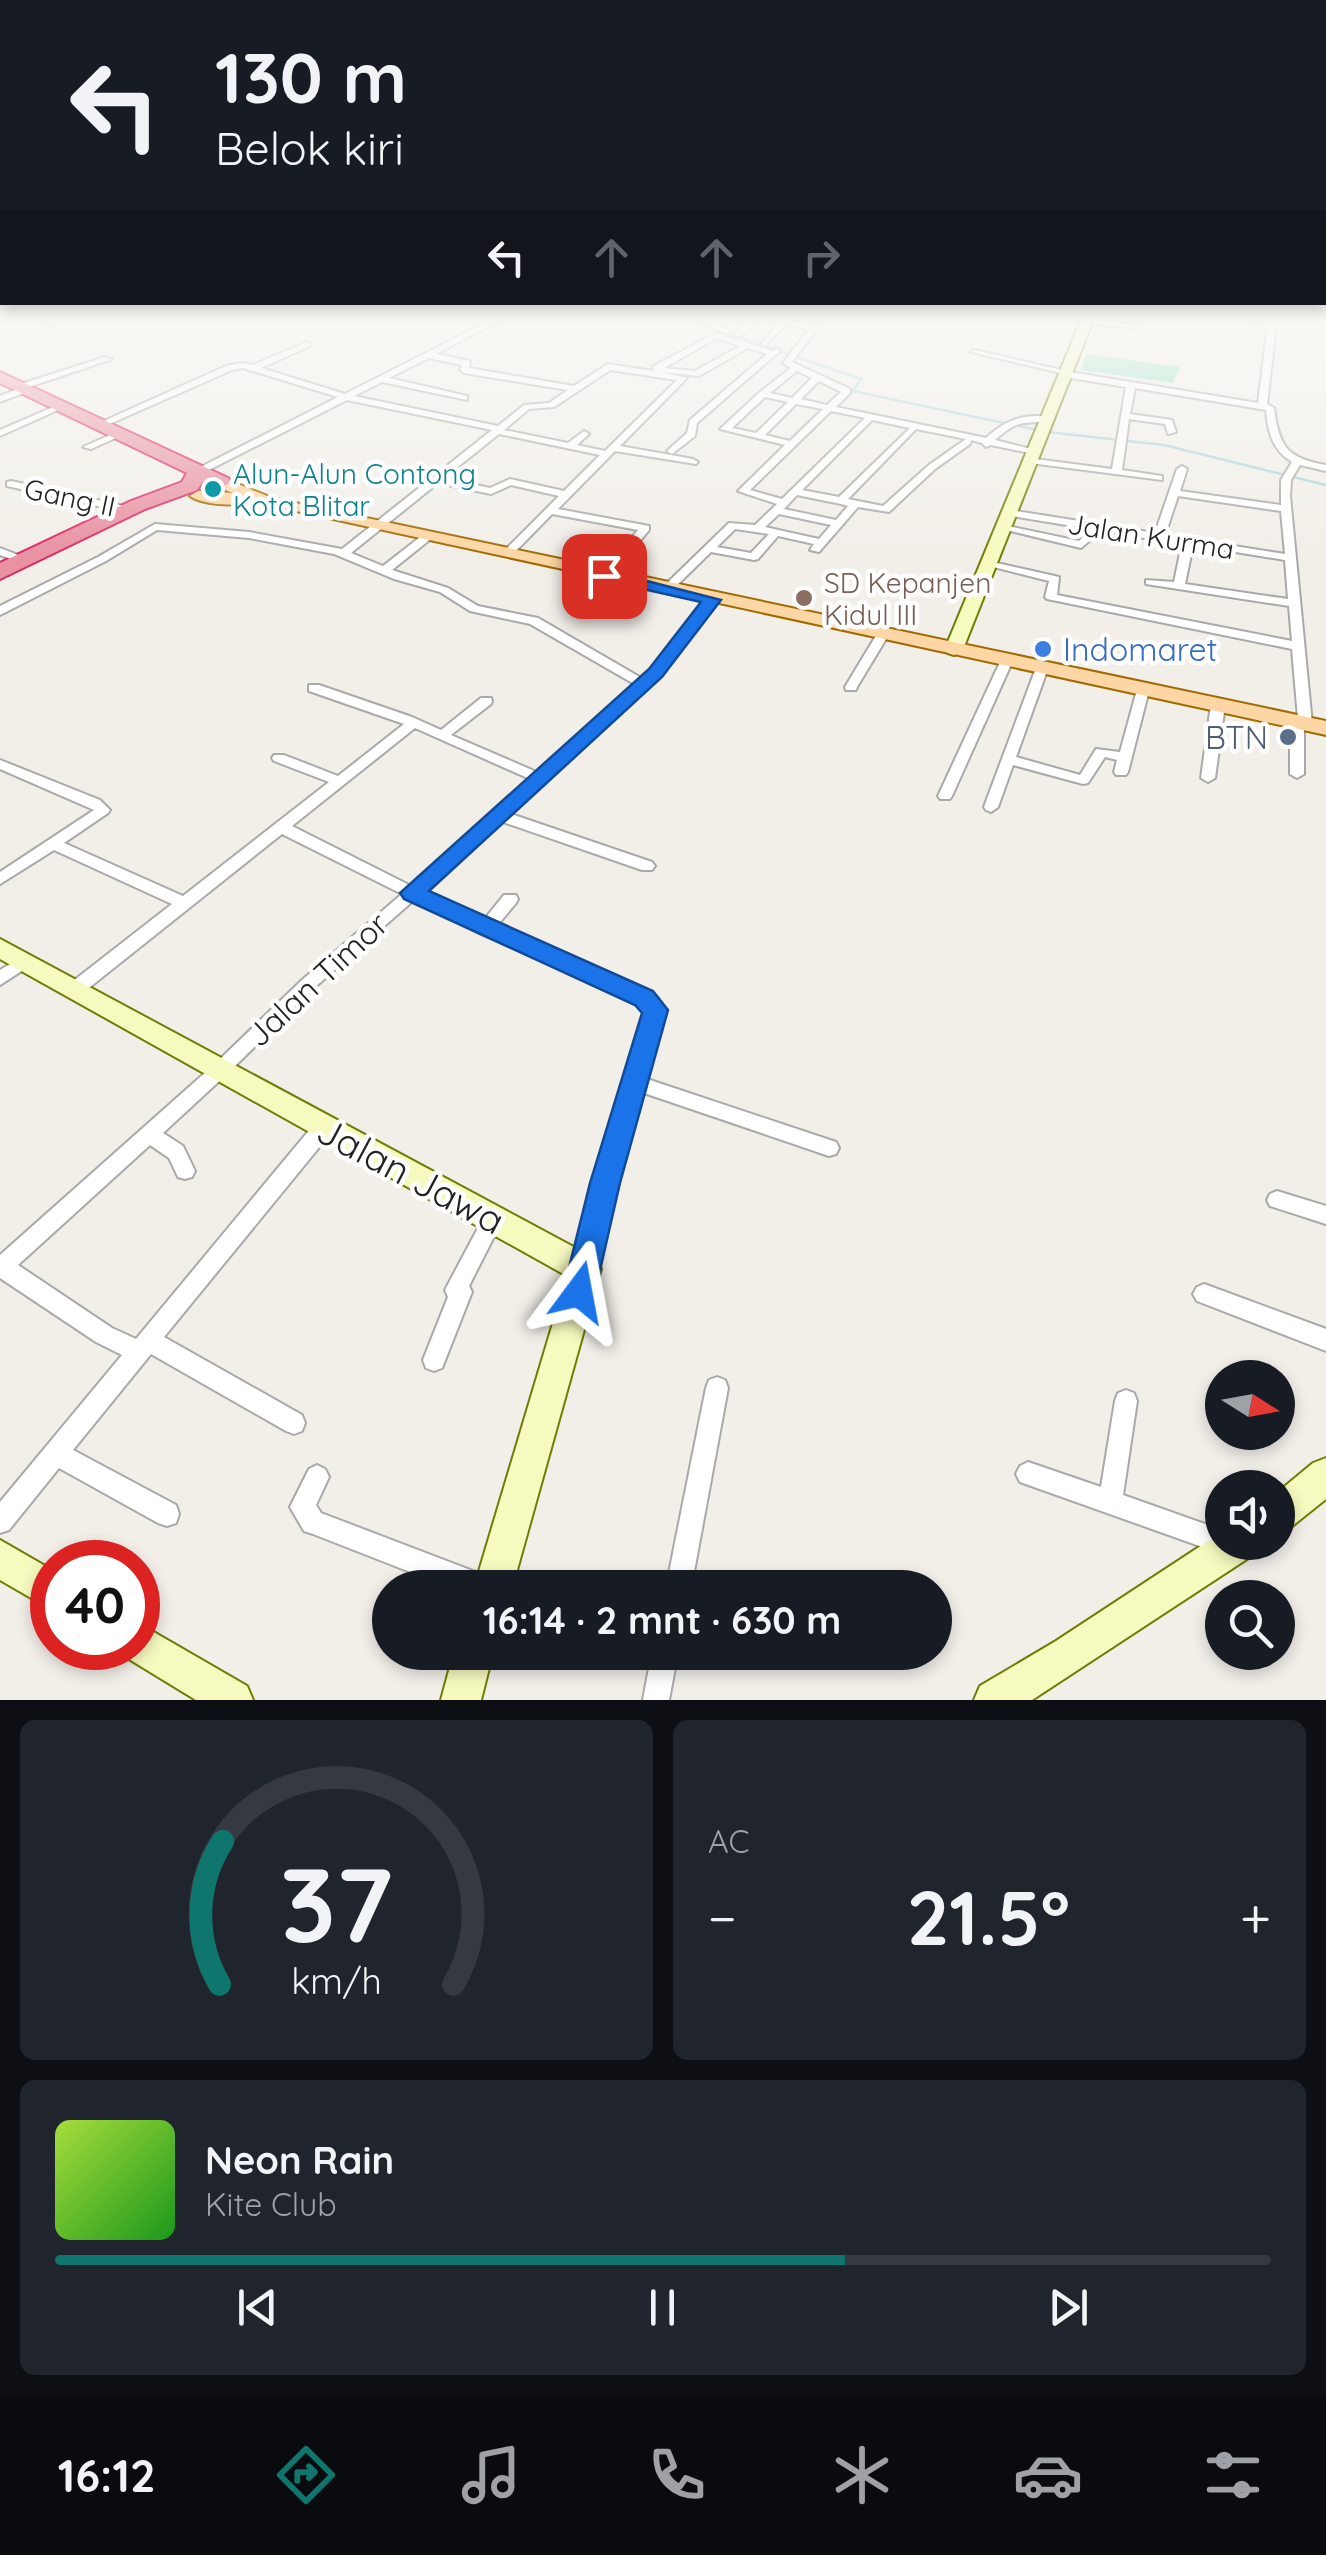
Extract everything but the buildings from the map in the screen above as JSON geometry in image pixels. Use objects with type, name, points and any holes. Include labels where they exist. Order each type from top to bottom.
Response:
[{"type":"highway","points":[[44,397],[122,433],[195,485],[220,492],[224,486],[221,482]]},
{"type":"highway","points":[[0,572],[134,507],[195,485]]},
{"type":"main road","points":[[954,648],[1056,397]]},
{"type":"main road","points":[[221,482],[267,502]]},
{"type":"main road","points":[[195,485],[712,600],[1309,725]]},
{"type":"main road","name":"Jalan Jawa","points":[[8,962],[74,990],[222,1068],[323,1128],[585,1268]]},
{"type":"main road","points":[[498,1570],[585,1268]]},
{"type":"main road","points":[[1295,1501],[1326,1476]]},
{"type":"main road","points":[[0,1559],[30,1577]]},
{"type":"main road","points":[[994,1700],[1070,1656],[1206,1560]]},
{"type":"main road","points":[[160,1655],[233,1700]]},
{"type":"main road","points":[[461,1700],[469,1670]]},
{"type":"street","points":[[102,424],[162,397]]},
{"type":"street","points":[[195,485],[345,397]]},
{"type":"street","points":[[348,397],[569,447],[693,462]]},
{"type":"street","points":[[347,551],[527,407],[548,406],[563,397]]},
{"type":"street","points":[[507,554],[664,397]]},
{"type":"street","points":[[672,450],[692,434],[693,422],[720,397]]},
{"type":"street","points":[[760,397],[724,429],[792,444]]},
{"type":"street","points":[[779,397],[987,444]]},
{"type":"street","points":[[758,437],[799,397]]},
{"type":"street","points":[[836,522],[743,491],[842,397]]},
{"type":"street","points":[[1117,472],[1118,441],[1130,397]]},
{"type":"street","points":[[1211,397],[1270,408],[1277,446],[1291,472],[1287,509],[1293,603],[1309,725],[1297,774]]},
{"type":"street","points":[[1262,406],[1263,397]]},
{"type":"street","points":[[0,433],[63,406]]},
{"type":"street","points":[[830,409],[967,442],[1038,442],[1117,472],[1158,478]]},
{"type":"street","points":[[0,416],[20,422]]},
{"type":"street","points":[[1126,416],[1168,422],[1170,432]]},
{"type":"street","points":[[987,444],[1004,426],[1025,417],[1038,442]]},
{"type":"street","points":[[757,529],[868,420]]},
{"type":"street","points":[[841,501],[912,430]]},
{"type":"street","points":[[88,447],[122,433]]},
{"type":"street","points":[[569,447],[584,434]]},
{"type":"street","points":[[797,492],[889,509],[932,467],[967,442]]},
{"type":"street","points":[[1158,538],[1182,468]]},
{"type":"street","points":[[1291,472],[1326,468]]},
{"type":"street","points":[[434,479],[491,491],[510,482],[568,495]]},
{"type":"street","name":"Gang II","points":[[11,484],[134,507]]},
{"type":"street","points":[[1175,493],[1287,509]]},
{"type":"street","points":[[667,589],[733,525],[776,532],[817,546],[855,504]]},
{"type":"street","points":[[551,511],[646,528],[604,576]]},
{"type":"street","points":[[1006,520],[1081,545],[1098,528]]},
{"type":"street","name":"Jalan Kurma","points":[[1006,520],[1098,528],[1292,558]]},
{"type":"street","points":[[0,611],[160,526],[288,540],[347,551],[444,590],[474,609],[534,621],[648,679]]},
{"type":"street","points":[[710,548],[754,557],[776,532]]},
{"type":"street","points":[[387,568],[428,536]]},
{"type":"street","points":[[1179,586],[1188,542]]},
{"type":"street","points":[[0,551],[22,560]]},
{"type":"street","points":[[988,564],[1054,578],[1048,596],[1055,598],[1297,646]]},
{"type":"street","points":[[1150,582],[1293,603]]},
{"type":"street","name":"Jalan Timor","points":[[1,1267],[648,679],[712,600]]},
{"type":"street","points":[[851,687],[882,634]]},
{"type":"street","points":[[945,796],[1007,660]]},
{"type":"street","points":[[991,807],[1042,668]]},
{"type":"street","points":[[314,688],[407,720],[410,725],[541,779]]},
{"type":"street","points":[[1009,759],[1083,780],[1101,752],[1123,764],[1143,690]]},
{"type":"street","points":[[440,736],[486,701]]},
{"type":"street","points":[[1208,778],[1218,706]]},
{"type":"street","points":[[74,990],[410,725]]},
{"type":"street","points":[[279,758],[339,781]]},
{"type":"street","points":[[0,764],[102,806],[100,814],[0,879]]},
{"type":"street","points":[[501,816],[647,866]]},
{"type":"street","points":[[281,827],[485,929],[651,1002],[655,1010],[637,1083],[605,1183],[585,1268]]},
{"type":"street","points":[[56,844],[182,902]]},
{"type":"street","points":[[485,929],[510,898]]},
{"type":"street","points":[[637,1083],[829,1148]]},
{"type":"street","points":[[0,1520],[323,1128]]},
{"type":"street","points":[[147,1133],[176,1152],[184,1172]]},
{"type":"street","points":[[1276,1200],[1326,1215]]},
{"type":"street","points":[[434,1360],[461,1292],[456,1290],[493,1219]]},
{"type":"street","points":[[1,1267],[104,1335],[145,1347],[294,1423]]},
{"type":"street","points":[[1204,1294],[1326,1340]]},
{"type":"street","points":[[682,1570],[717,1388]]},
{"type":"street","points":[[1110,1503],[1126,1401]]},
{"type":"street","points":[[55,1453],[167,1514]]},
{"type":"street","points":[[1028,1474],[1205,1535]]},
{"type":"street","points":[[317,1476],[302,1507],[313,1522],[438,1570]]},
{"type":"street","points":[[656,1700],[662,1670]]},
{"type":"waterway","points":[[883,397],[1037,430]]},
{"type":"waterway","points":[[1047,432],[1164,445],[1326,485]]},
{"type":"place","name":"Alun-Alun Contong Kota Blitar","points":[[213,489]]},
{"type":"place","name":"SD Kepanjen Kidul III","points":[[804,598]]},
{"type":"place","name":"Indomaret","points":[[1043,649]]},
{"type":"place","name":"BTN","points":[[1288,737]]},
{"type":"route","points":[[579,1292],[605,1183],[634,1096],[655,1010],[651,1002],[626,989],[585,974],[412,893],[656,673],[712,600],[604,576]]}]
